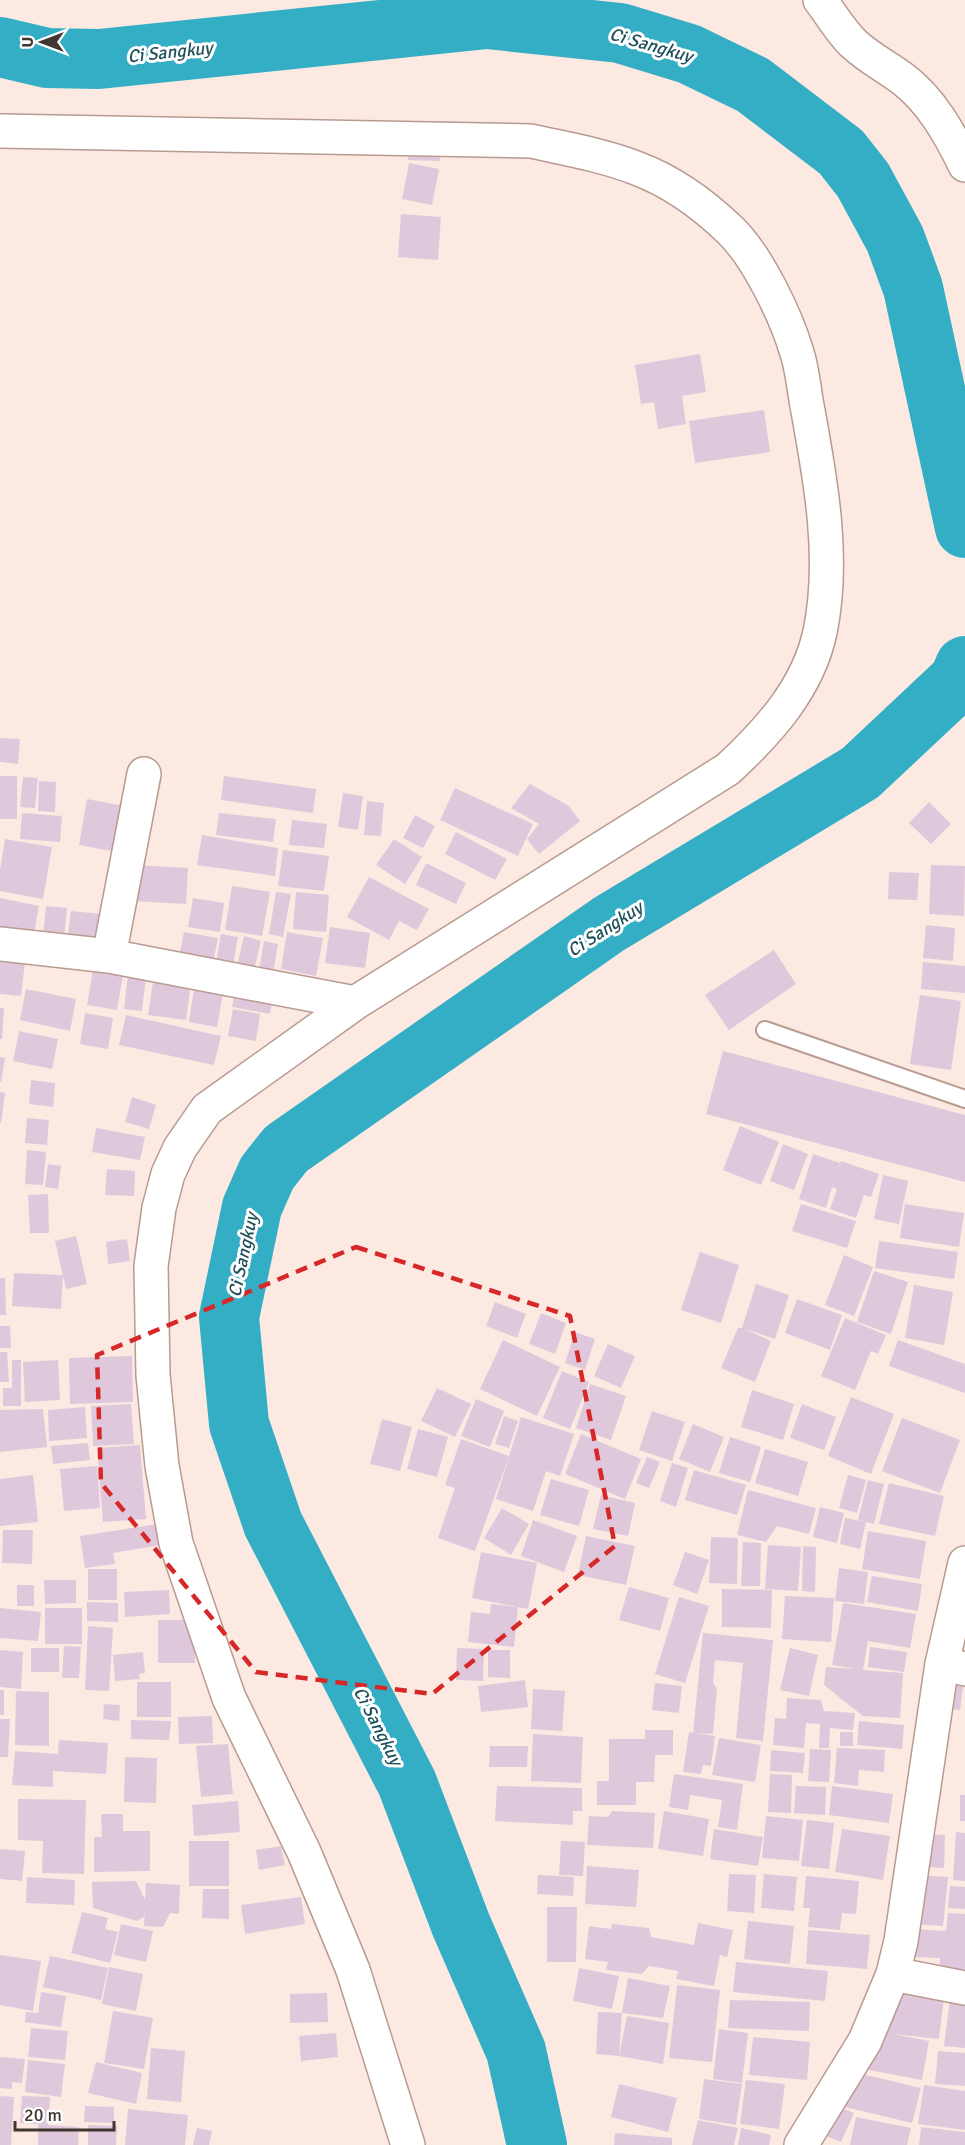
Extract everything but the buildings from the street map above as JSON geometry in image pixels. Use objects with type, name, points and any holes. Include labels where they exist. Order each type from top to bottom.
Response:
[{"type":"street","points":[[820,0],[852,42],[875,62],[904,80],[925,100],[943,125],[965,165]]},
{"type":"street","points":[[0,131],[531,141],[592,155],[637,168],[679,190],[732,232],[768,282],[797,353],[815,450],[826,551],[820,633],[806,675],[787,706],[764,736],[728,769],[355,1002],[207,1109],[180,1148],[168,1174],[159,1208],[151,1266],[153,1375],[162,1466],[176,1543],[202,1625],[229,1698],[304,1852],[353,1970],[408,2145]]},
{"type":"street","points":[[109,956],[144,774]]},
{"type":"street","points":[[0,944],[109,956],[355,1002]]},
{"type":"street","points":[[801,2145],[865,2041],[893,1974],[953,1667],[965,1563]]},
{"type":"street","points":[[893,1974],[965,1988]]},
{"type":"lane","points":[[765,1030],[965,1100]]},
{"type":"highlighted area","points":[[356,1247],[570,1316],[615,1546],[432,1694],[256,1672],[101,1483],[97,1355]]},
{"type":"waterway","name":"Ci Sangkuy","points":[[0,47],[47,58],[99,59],[487,19],[620,33],[689,54],[753,85],[841,152],[863,180],[895,239],[913,288],[965,528]]},
{"type":"waterway","name":"Ci Sangkuy","points":[[537,2145],[516,2051],[461,1925],[407,1783],[273,1524],[239,1424],[229,1317],[252,1207],[267,1173],[286,1149],[609,924],[860,773],[959,680],[965,666]]}]
